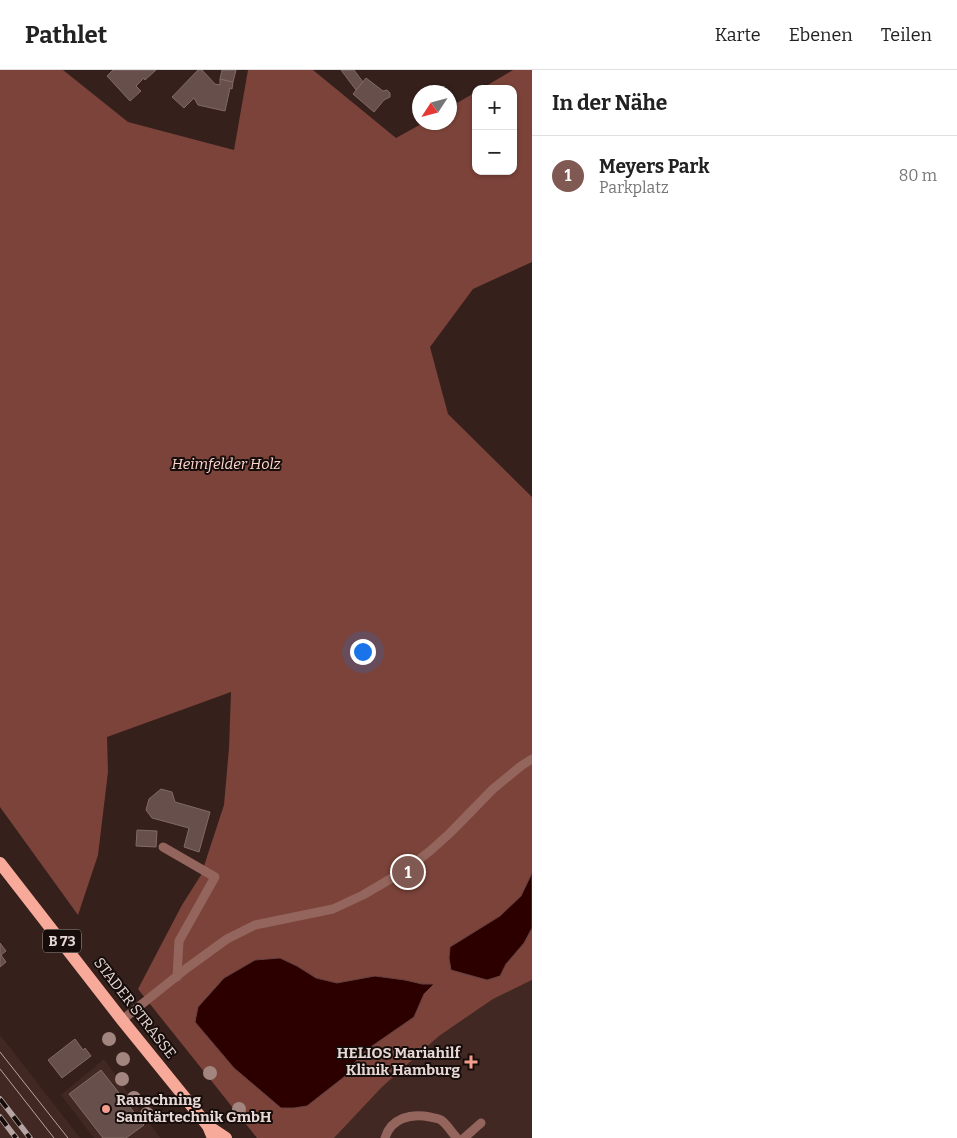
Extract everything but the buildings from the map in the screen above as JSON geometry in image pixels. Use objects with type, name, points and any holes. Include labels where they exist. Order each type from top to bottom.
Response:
[{"type":"main road","name":"STADER STRASSE","points":[[0,862],[211,1132],[226,1138]]},
{"type":"lane","points":[[122,1020],[227,939],[256,925],[333,909],[363,895],[404,871],[450,833],[493,789],[532,759]]},
{"type":"lane","points":[[163,846],[214,876],[179,941],[177,977]]},
{"type":"lane","points":[[385,1138],[393,1123],[407,1116],[422,1115],[440,1119],[457,1138]]},
{"type":"lane","points":[[464,1138],[482,1123]]},
{"type":"shaded area","points":[[532,873],[532,928],[524,943],[506,964],[500,976],[487,980],[451,970],[450,947],[500,916],[521,896]]},
{"type":"shaded area","points":[[280,958],[316,978],[337,983],[375,976],[422,984],[434,984],[424,994],[414,1017],[362,1053],[344,1077],[307,1106],[281,1108],[234,1068],[195,1022],[198,1007],[224,978],[255,960]]},
{"type":"shaded area","name":"HELIOS Mariahilf Klinik Hamburg","points":[[532,980],[532,1138],[334,1138],[382,1087],[439,1036],[493,999]]},
{"type":"shaded area","points":[[0,1035],[25,1067],[80,1138],[0,1138]]},
{"type":"shaded area","name":"Rauschning Sanitärtechnik GmbH","points":[[104,1059],[160,1138],[94,1138],[61,1095]]},
{"type":"green space","name":"Heimfelder Holz","points":[[0,70],[63,70],[128,122],[234,150],[248,70],[313,70],[396,138],[412,129],[457,130],[457,103],[472,94],[472,175],[517,175],[517,85],[488,85],[513,70],[532,70],[532,262],[473,289],[430,347],[448,414],[532,497],[532,873],[521,896],[500,916],[450,947],[452,970],[487,980],[500,976],[506,964],[524,943],[532,928],[532,980],[493,999],[439,1036],[382,1087],[334,1138],[257,1138],[138,989],[182,905],[201,875],[224,805],[231,692],[107,737],[108,772],[98,855],[78,915],[0,807]],"holes":[[[297,966],[316,978],[337,983],[375,976],[422,984],[433,984],[424,994],[414,1017],[362,1053],[344,1077],[307,1106],[234,1068],[195,1022],[198,1007]]]},
{"type":"tram line","points":[[0,1052],[68,1138]]},
{"type":"tram line","points":[[0,1069],[54,1138]]},
{"type":"railway","points":[[0,1099],[30,1138]]},
{"type":"railway","points":[[0,1117],[16,1138]]},
{"type":"place","name":"Meyers Park","points":[[408,872]]},
{"type":"place","name":"HELIOS Mariahilf Klinik Hamburg","points":[[471,1062]]},
{"type":"place","name":"Rauschning Sanitärtechnik GmbH","points":[[106,1109]]}]
